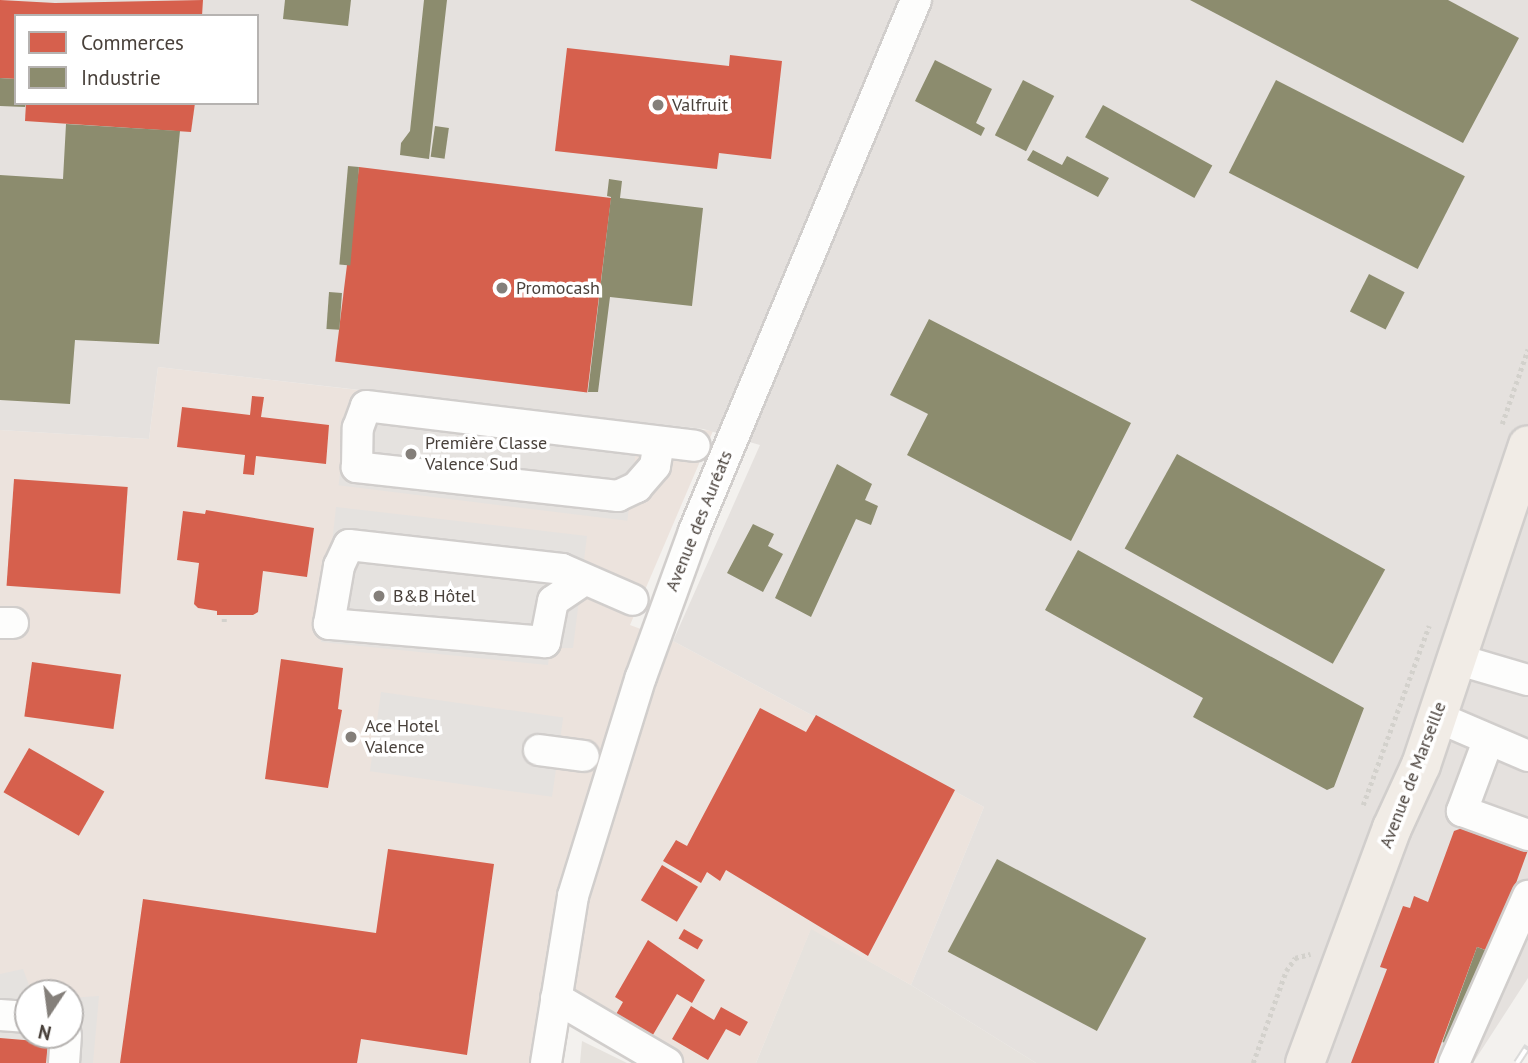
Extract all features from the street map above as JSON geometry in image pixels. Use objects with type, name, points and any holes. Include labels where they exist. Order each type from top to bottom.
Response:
[{"type":"main road","name":"Avenue de Marseille","points":[[1305,1063],[1437,717],[1528,445]]},
{"type":"street","name":"Avenue des Auréats","points":[[547,1063],[580,870],[663,612],[916,0]]},
{"type":"street","points":[[659,443],[655,466],[637,487],[618,496],[357,467],[358,428],[366,406],[695,446]]},
{"type":"street","points":[[584,580],[553,601],[545,642],[329,624],[339,566],[349,545],[562,569],[633,600]]},
{"type":"street","points":[[1456,659],[1528,680]]},
{"type":"street","points":[[1437,717],[1528,756]]},
{"type":"street","points":[[1488,741],[1462,811],[1528,835]]},
{"type":"street","points":[[539,750],[584,756]]},
{"type":"street","points":[[1454,1063],[1528,896]]},
{"type":"street","points":[[556,998],[667,1063]]},
{"type":"path","points":[[1253,1063],[1286,971],[1295,958],[1310,954]]},
{"type":"shaded area","points":[[0,0],[1528,0],[1528,978],[1473,1063],[1036,1063],[911,985],[984,807],[673,641],[760,445],[703,429],[158,367],[149,439],[0,430]]},
{"type":"shaded area","points":[[158,367],[713,431],[630,625],[673,641],[984,807],[911,985],[811,929],[756,1063],[684,1063],[540,993],[529,1063],[0,1063],[0,430],[149,439]]},
{"type":"shaded area","points":[[349,400],[638,435],[627,521],[339,485]]},
{"type":"shaded area","points":[[336,507],[587,536],[573,648],[550,648],[548,665],[321,642]]},
{"type":"shaded area","points":[[381,692],[563,718],[552,797],[370,771]]},
{"type":"shaded area","points":[[811,928],[911,985],[1036,1063],[756,1063]]},
{"type":"shaded area","points":[[23,969],[27,979],[14,979],[14,1039],[0,1038],[0,974]]},
{"type":"shaded area","points":[[99,996],[93,1063],[46,1063],[47,1049],[84,1049],[84,997]]},
{"type":"shaded area","points":[[582,1041],[627,1063],[580,1063]]},
{"type":"building: Commerces","points":[[0,0],[55,3],[203,0],[202,14],[14,14],[14,79],[0,78]]},
{"type":"building: Commerces","points":[[567,48],[729,66],[730,55],[782,61],[771,159],[719,153],[717,169],[555,151]]},
{"type":"building: Commerces","points":[[26,105],[195,105],[191,132],[25,121]]},
{"type":"building: Commerces","points":[[359,167],[611,198],[587,392],[335,362]]},
{"type":"building: Commerces","points":[[252,396],[264,397],[261,417],[329,425],[326,464],[256,456],[254,475],[243,474],[245,455],[177,447],[182,407],[250,415]]},
{"type":"building: Commerces","points":[[14,479],[128,487],[120,594],[7,586]]},
{"type":"building: Commerces","points":[[206,510],[314,528],[307,577],[263,571],[258,612],[253,615],[217,615],[217,611],[198,608],[194,604],[199,563],[177,560],[183,511],[205,514]]},
{"type":"building: Commerces","points":[[281,659],[343,668],[338,709],[342,710],[328,788],[265,779]]},
{"type":"building: Commerces","points":[[32,662],[121,675],[113,729],[24,716]]},
{"type":"building: Commerces","points":[[760,708],[806,732],[816,715],[955,790],[868,956],[726,870],[720,881],[707,872],[701,883],[663,861],[676,840],[687,846]]},
{"type":"building: Commerces","points":[[29,748],[104,792],[79,836],[4,792]]},
{"type":"building: Commerces","points":[[1465,827],[1528,850],[1491,952],[1477,947],[1434,1063],[1351,1063],[1387,969],[1380,967],[1403,906],[1410,908],[1414,896],[1428,902],[1454,831]]},
{"type":"building: Commerces","points":[[388,849],[494,864],[467,1055],[361,1039],[357,1063],[120,1063],[143,899],[376,933]]},
{"type":"building: Commerces","points":[[662,865],[698,887],[677,922],[641,900]]},
{"type":"building: Commerces","points":[[684,929],[703,940],[698,950],[678,939]]},
{"type":"building: Commerces","points":[[648,940],[705,980],[692,1003],[677,994],[647,1045],[611,1023],[623,1002],[615,997]]},
{"type":"building: Commerces","points":[[691,1006],[714,1020],[721,1007],[748,1022],[740,1036],[726,1029],[708,1060],[672,1039]]},
{"type":"building: Commerces","points":[[0,1038],[14,1039],[14,1049],[47,1049],[46,1063],[0,1063]]},
{"type":"building: Industrie","points":[[285,0],[351,0],[348,26],[283,19]]},
{"type":"building: Industrie","points":[[424,0],[447,0],[429,159],[400,155],[401,143],[410,131]]},
{"type":"building: Industrie","points":[[1190,0],[1448,0],[1519,38],[1463,143]]},
{"type":"building: Industrie","points":[[935,60],[992,89],[976,123],[985,128],[981,136],[915,101]]},
{"type":"building: Industrie","points":[[0,78],[14,79],[14,105],[25,107],[0,106]]},
{"type":"building: Industrie","points":[[1023,80],[1054,96],[1026,151],[995,135]]},
{"type":"building: Industrie","points":[[1276,80],[1465,176],[1418,269],[1229,173]]},
{"type":"building: Industrie","points":[[1103,105],[1212,166],[1194,198],[1085,137]]},
{"type":"building: Industrie","points":[[66,124],[180,131],[159,344],[75,340],[70,404],[0,400],[0,175],[63,179]]},
{"type":"building: Industrie","points":[[435,126],[449,128],[445,159],[431,157]]},
{"type":"building: Industrie","points":[[1033,150],[1062,165],[1067,156],[1109,178],[1098,197],[1027,160]]},
{"type":"building: Industrie","points":[[348,166],[359,167],[350,266],[339,265]]},
{"type":"building: Industrie","points":[[609,179],[622,181],[620,198],[703,208],[692,306],[610,297],[598,392],[588,392],[611,197],[607,196]]},
{"type":"building: Industrie","points":[[1369,274],[1405,292],[1386,330],[1350,311]]},
{"type":"building: Industrie","points":[[329,292],[342,293],[339,330],[326,329]]},
{"type":"building: Industrie","points":[[929,319],[1131,423],[1071,541],[907,455],[928,414],[890,395]]},
{"type":"building: Industrie","points":[[1177,454],[1385,569],[1333,664],[1125,548]]},
{"type":"building: Industrie","points":[[837,464],[872,484],[865,500],[878,506],[871,525],[856,519],[811,617],[775,598]]},
{"type":"building: Industrie","points":[[753,524],[774,534],[768,546],[783,554],[763,592],[727,573]]},
{"type":"building: Industrie","points":[[1078,550],[1364,708],[1334,787],[1327,790],[1193,717],[1203,698],[1045,610]]},
{"type":"building: Industrie","points":[[997,859],[1146,938],[1097,1031],[948,952]]},
{"type":"building: Industrie","points":[[1477,947],[1491,952],[1457,1047],[1442,1042]]},
{"type":"railway","points":[[1517,1063],[1528,1046]]},
{"type":"place","name":"Valfruit","points":[[658,105]]},
{"type":"place","name":"Promocash","points":[[502,288]]},
{"type":"place","name":"Première Classe Valence Sud","points":[[411,454]]},
{"type":"place","name":"B&B Hôtel","points":[[379,596]]},
{"type":"place","name":"Ace Hotel Valence","points":[[351,737]]}]
